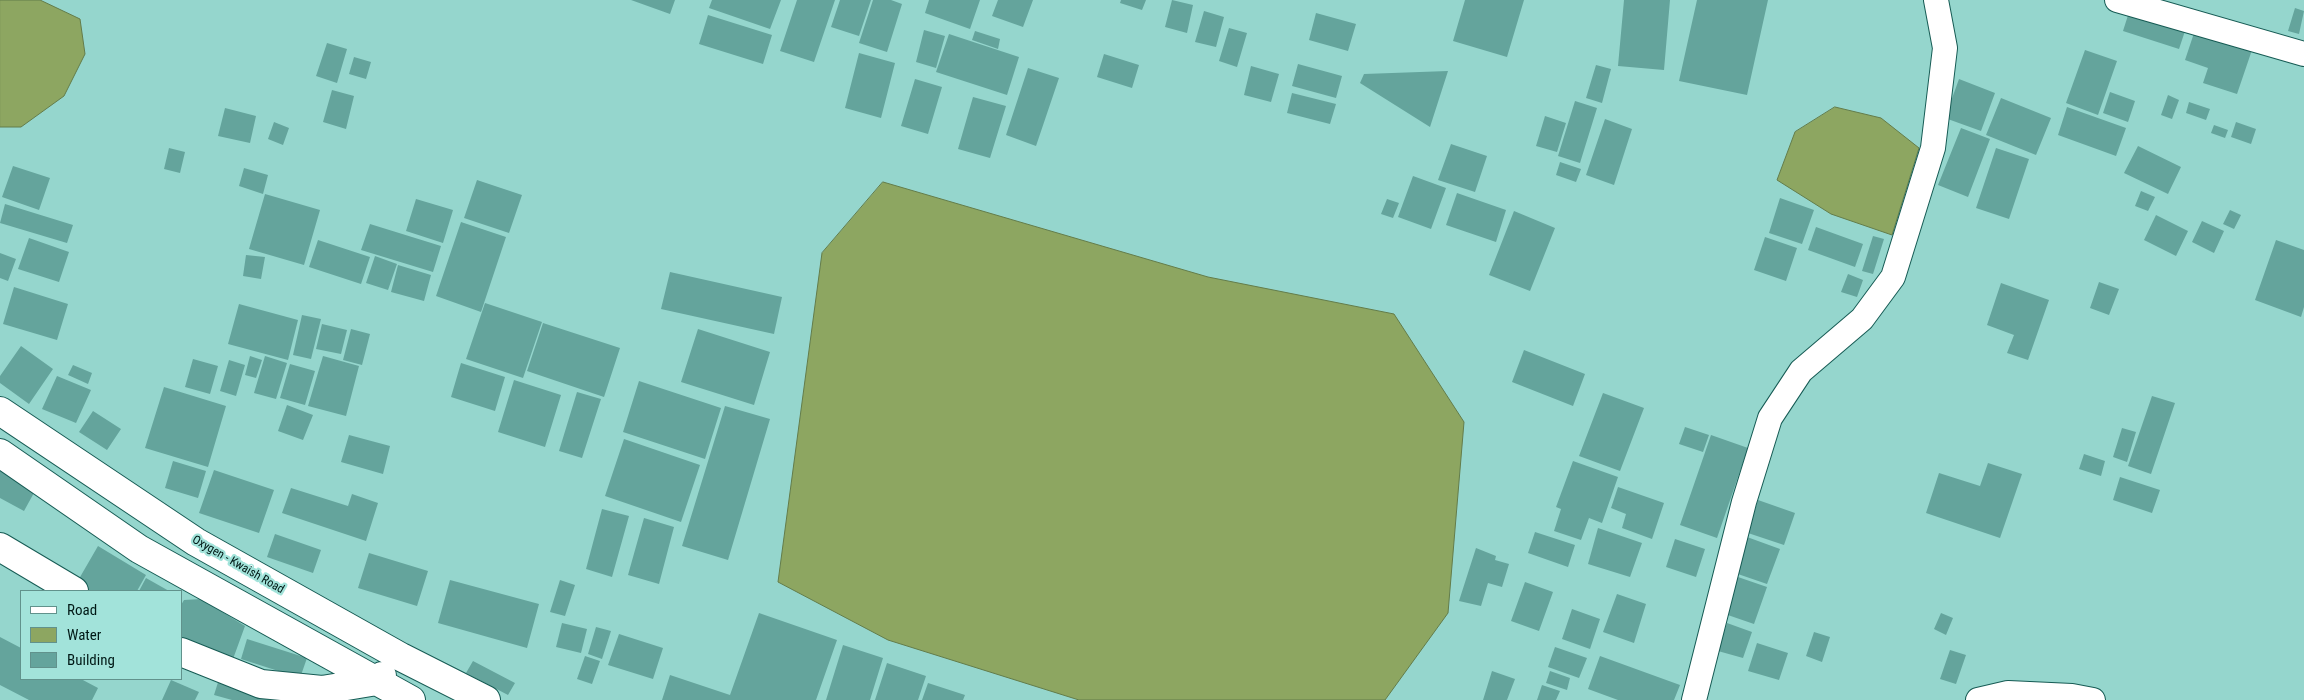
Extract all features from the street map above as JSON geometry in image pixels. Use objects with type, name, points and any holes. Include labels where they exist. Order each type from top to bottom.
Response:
[{"type":"main road","name":"Oxygen - Kwaish Road","points":[[0,411],[196,542],[401,658],[486,700]]},
{"type":"main road","points":[[0,453],[139,549],[411,700]]},
{"type":"main road","points":[[0,547],[72,590]]},
{"type":"main road","points":[[182,652],[260,684],[322,690],[377,681],[401,658]]},
{"type":"street","points":[[1694,700],[1744,502],[1770,418],[1801,372],[1862,319],[1893,277],[1933,148],[1945,48],[1936,0]]},
{"type":"street","points":[[2118,0],[2304,54]]},
{"type":"street","points":[[1978,700],[2008,692],[2072,696],[2093,700]]},
{"type":"water","points":[[0,0],[40,0],[80,19],[85,54],[64,96],[21,127],[0,127]]},
{"type":"water","points":[[1835,107],[1881,118],[1919,148],[1892,235],[1831,214],[1777,180],[1795,132]]},
{"type":"water","points":[[883,182],[1208,277],[1394,314],[1464,422],[1448,613],[1385,700],[1079,700],[888,640],[778,582],[822,253]]},
{"type":"building","points":[[631,0],[675,0],[670,14]]},
{"type":"building","points":[[712,0],[781,0],[770,29],[709,8]]},
{"type":"building","points":[[797,0],[835,0],[814,62],[780,51]]},
{"type":"building","points":[[840,0],[871,0],[859,36],[831,27]]},
{"type":"building","points":[[873,0],[891,0],[902,4],[887,52],[859,43]]},
{"type":"building","points":[[929,0],[980,0],[970,29],[925,13]]},
{"type":"building","points":[[998,0],[1033,0],[1023,27],[992,16]]},
{"type":"building","points":[[1121,0],[1146,0],[1142,10],[1120,3]]},
{"type":"building","points":[[1172,0],[1193,5],[1187,33],[1165,27]]},
{"type":"building","points":[[1465,0],[1524,0],[1507,57],[1453,41]]},
{"type":"building","points":[[1624,0],[1670,0],[1664,70],[1618,66]]},
{"type":"building","points":[[1697,0],[1768,0],[1747,95],[1679,81]]},
{"type":"building","points":[[2295,8],[2304,11],[2299,34],[2288,31]]},
{"type":"building","points":[[2130,9],[2186,28],[2179,49],[2123,31]]},
{"type":"building","points":[[1204,11],[1224,17],[1216,47],[1195,42]]},
{"type":"building","points":[[1316,13],[1356,24],[1348,51],[1309,40]]},
{"type":"building","points":[[708,15],[772,35],[763,64],[699,44]]},
{"type":"building","points":[[2196,27],[2253,47],[2237,94],[2203,83],[2208,68],[2185,60]]},
{"type":"building","points":[[1229,28],[1247,33],[1237,67],[1219,61]]},
{"type":"building","points":[[924,30],[945,36],[936,68],[916,62]]},
{"type":"building","points":[[975,31],[1000,39],[998,49],[972,40]]},
{"type":"building","points":[[949,34],[1019,57],[1007,95],[936,72]]},
{"type":"building","points":[[327,43],[347,49],[337,83],[316,76]]},
{"type":"building","points":[[2085,50],[2117,61],[2098,115],[2066,103]]},
{"type":"building","points":[[859,53],[895,63],[881,118],[845,108]]},
{"type":"building","points":[[1104,54],[1139,65],[1132,88],[1097,77]]},
{"type":"building","points":[[354,57],[371,62],[366,79],[349,74]]},
{"type":"building","points":[[1298,64],[1342,76],[1336,98],[1292,86]]},
{"type":"building","points":[[1596,65],[1611,69],[1602,103],[1586,98]]},
{"type":"building","points":[[1251,66],[1279,74],[1271,102],[1244,95]]},
{"type":"building","points":[[1028,68],[1059,78],[1036,146],[1006,135]]},
{"type":"building","points":[[1448,71],[1430,127],[1360,83],[1364,74]]},
{"type":"building","points":[[915,79],[942,87],[928,134],[901,126]]},
{"type":"building","points":[[1959,79],[1995,93],[1981,131],[1945,118]]},
{"type":"building","points":[[332,90],[354,96],[346,129],[323,122]]},
{"type":"building","points":[[2110,92],[2135,101],[2128,122],[2103,113]]},
{"type":"building","points":[[1292,93],[1336,104],[1330,124],[1287,113]]},
{"type":"building","points":[[2168,95],[2179,100],[2172,119],[2161,115]]},
{"type":"building","points":[[973,97],[1006,106],[990,158],[958,149]]},
{"type":"building","points":[[2001,98],[2051,118],[2036,155],[1986,135]]},
{"type":"building","points":[[1575,101],[1597,108],[1580,163],[1558,156]]},
{"type":"building","points":[[2189,102],[2210,109],[2206,120],[2186,113]]},
{"type":"building","points":[[2067,107],[2126,128],[2116,156],[2058,135]]},
{"type":"building","points":[[225,108],[256,116],[250,143],[218,136]]},
{"type":"building","points":[[1545,116],[1566,123],[1557,152],[1536,146]]},
{"type":"building","points":[[1605,119],[1632,129],[1614,185],[1586,175]]},
{"type":"building","points":[[274,122],[289,128],[283,145],[268,139]]},
{"type":"building","points":[[2236,122],[2256,129],[2251,144],[2231,137]]},
{"type":"building","points":[[2214,125],[2228,130],[2225,138],[2211,133]]},
{"type":"building","points":[[1961,128],[1990,139],[1968,197],[1938,185]]},
{"type":"building","points":[[1451,144],[1487,156],[1475,192],[1438,180]]},
{"type":"building","points":[[2138,146],[2181,167],[2168,194],[2124,173]]},
{"type":"building","points":[[169,148],[185,152],[180,173],[164,169]]},
{"type":"building","points":[[1996,148],[2029,159],[2009,219],[1976,208]]},
{"type":"building","points":[[1560,162],[1581,169],[1576,182],[1556,175]]},
{"type":"building","points":[[13,166],[50,178],[39,210],[2,197]]},
{"type":"building","points":[[244,168],[268,175],[263,194],[239,186]]},
{"type":"building","points":[[1413,176],[1446,188],[1431,229],[1398,217]]},
{"type":"building","points":[[477,180],[522,195],[509,233],[464,218]]},
{"type":"building","points":[[2141,191],[2155,197],[2148,211],[2135,206]]},
{"type":"building","points":[[1457,193],[1506,210],[1496,242],[1446,225]]},
{"type":"building","points":[[265,194],[320,210],[304,265],[249,249]]},
{"type":"building","points":[[1780,198],[1814,210],[1802,244],[1769,233]]},
{"type":"building","points":[[416,199],[453,210],[443,243],[406,231]]},
{"type":"building","points":[[1387,199],[1399,203],[1393,218],[1381,214]]},
{"type":"building","points":[[5,204],[73,225],[67,243],[0,223]]},
{"type":"building","points":[[2230,210],[2241,215],[2234,229],[2223,224]]},
{"type":"building","points":[[1514,211],[1555,228],[1530,291],[1489,275]]},
{"type":"building","points":[[2156,215],[2188,231],[2176,256],[2144,240]]},
{"type":"building","points":[[2202,221],[2224,231],[2214,253],[2192,242]]},
{"type":"building","points":[[461,222],[506,237],[481,312],[436,296]]},
{"type":"building","points":[[370,224],[441,246],[433,272],[361,250]]},
{"type":"building","points":[[1816,227],[1863,244],[1855,267],[1808,250]]},
{"type":"building","points":[[1873,236],[1884,239],[1873,274],[1862,271]]},
{"type":"building","points":[[1765,237],[1797,248],[1786,281],[1754,270]]},
{"type":"building","points":[[29,238],[69,252],[59,282],[18,269]]},
{"type":"building","points":[[318,240],[370,257],[361,284],[309,267]]},
{"type":"building","points":[[2276,240],[2304,250],[2304,307],[2301,317],[2255,300]]},
{"type":"building","points":[[0,253],[16,259],[8,281],[0,278]]},
{"type":"building","points":[[246,255],[265,257],[261,279],[243,276]]},
{"type":"building","points":[[375,256],[397,264],[388,290],[366,283]]},
{"type":"building","points":[[398,265],[431,275],[424,301],[391,292]]},
{"type":"building","points":[[670,272],[782,297],[774,334],[661,309]]},
{"type":"building","points":[[1848,274],[1863,280],[1857,297],[1841,292]]},
{"type":"building","points":[[2099,282],[2119,289],[2109,315],[2090,308]]},
{"type":"building","points":[[2001,283],[2049,300],[2028,360],[2007,353],[2014,335],[1987,325]]},
{"type":"building","points":[[14,287],[68,304],[57,340],[3,324]]},
{"type":"building","points":[[485,303],[542,322],[523,378],[466,359]]},
{"type":"building","points":[[239,304],[298,320],[288,360],[228,344]]},
{"type":"building","points":[[302,315],[321,319],[311,359],[293,355]]},
{"type":"building","points":[[543,323],[620,348],[604,397],[527,371]]},
{"type":"building","points":[[322,324],[347,330],[341,354],[316,349]]},
{"type":"building","points":[[351,329],[370,334],[362,365],[343,360]]},
{"type":"building","points":[[698,329],[770,352],[754,405],[681,382]]},
{"type":"building","points":[[21,346],[53,369],[29,404],[0,383],[0,376]]},
{"type":"building","points":[[1524,350],[1585,374],[1573,406],[1512,382]]},
{"type":"building","points":[[250,356],[262,360],[256,378],[245,375]]},
{"type":"building","points":[[265,356],[287,363],[276,399],[254,393]]},
{"type":"building","points":[[323,356],[359,366],[346,416],[308,406]]},
{"type":"building","points":[[193,359],[218,366],[210,394],[185,387]]},
{"type":"building","points":[[229,360],[245,365],[236,396],[220,391]]},
{"type":"building","points":[[461,363],[505,377],[495,411],[451,397]]},
{"type":"building","points":[[290,364],[315,371],[305,405],[280,398]]},
{"type":"building","points":[[73,365],[92,373],[88,384],[68,375]]},
{"type":"building","points":[[57,376],[91,390],[76,423],[42,409]]},
{"type":"building","points":[[514,380],[561,395],[545,447],[498,432]]},
{"type":"building","points":[[639,381],[721,408],[705,459],[623,432]]},
{"type":"building","points":[[164,387],[226,406],[208,467],[145,448]]},
{"type":"building","points":[[577,392],[601,399],[582,458],[559,451]]},
{"type":"building","points":[[1603,393],[1644,408],[1620,471],[1579,456]]},
{"type":"building","points":[[2152,396],[2175,403],[2151,474],[2128,466]]},
{"type":"building","points":[[287,405],[313,415],[303,440],[278,431]]},
{"type":"building","points":[[725,406],[770,419],[728,560],[682,546]]},
{"type":"building","points":[[93,411],[121,429],[107,450],[79,432]]},
{"type":"building","points":[[1685,427],[1709,435],[1703,452],[1679,444]]},
{"type":"building","points":[[2122,428],[2136,432],[2127,462],[2113,457]]},
{"type":"building","points":[[349,435],[390,446],[383,474],[341,462]]},
{"type":"building","points":[[1711,435],[1748,448],[1717,538],[1680,525]]},
{"type":"building","points":[[624,439],[700,465],[681,522],[605,496]]},
{"type":"building","points":[[2084,454],[2105,461],[2101,476],[2079,469]]},
{"type":"building","points":[[173,461],[206,471],[198,498],[165,488]]},
{"type":"building","points":[[1573,461],[1618,477],[1602,523],[1589,518],[1581,540],[1554,531],[1561,509],[1556,507]]},
{"type":"building","points":[[1988,463],[2022,474],[2000,538],[1926,513],[1939,473],[1980,486]]},
{"type":"building","points":[[0,469],[35,491],[24,511],[0,498]]},
{"type":"building","points":[[214,470],[274,490],[259,533],[199,513]]},
{"type":"building","points":[[2120,477],[2160,490],[2152,513],[2113,500]]},
{"type":"building","points":[[1618,487],[1664,503],[1652,539],[1622,528],[1626,514],[1611,508]]},
{"type":"building","points":[[291,488],[348,506],[352,494],[378,503],[366,541],[282,513]]},
{"type":"building","points":[[1758,500],[1795,513],[1784,545],[1748,533]]},
{"type":"building","points":[[602,509],[629,516],[612,577],[586,569]]},
{"type":"building","points":[[644,518],[674,527],[659,584],[628,575]]},
{"type":"building","points":[[1598,528],[1642,543],[1630,577],[1588,564]]},
{"type":"building","points":[[1535,532],[1575,545],[1568,567],[1528,553]]},
{"type":"building","points":[[275,534],[321,550],[313,573],[267,557]]},
{"type":"building","points":[[1747,537],[1780,549],[1767,584],[1735,573]]},
{"type":"building","points":[[1675,539],[1705,549],[1696,577],[1666,567]]},
{"type":"building","points":[[98,546],[146,575],[138,590],[86,590],[76,584]]},
{"type":"building","points":[[1476,548],[1496,556],[1495,560],[1509,564],[1502,587],[1488,583],[1481,606],[1459,601]]},
{"type":"building","points":[[369,553],[428,571],[417,606],[358,588]]},
{"type":"building","points":[[1735,576],[1767,587],[1754,624],[1722,613]]},
{"type":"building","points":[[146,578],[167,590],[140,590]]},
{"type":"building","points":[[450,580],[539,604],[527,648],[438,623]]},
{"type":"building","points":[[560,580],[575,585],[565,616],[550,612]]},
{"type":"building","points":[[1525,582],[1553,592],[1539,631],[1511,621]]},
{"type":"building","points":[[1617,594],[1646,604],[1634,643],[1603,632]]},
{"type":"building","points":[[201,599],[245,626],[233,659],[182,639],[182,603],[184,600]]},
{"type":"building","points":[[1572,609],[1600,619],[1590,649],[1562,639]]},
{"type":"building","points":[[759,613],[837,640],[816,700],[662,700],[670,675],[730,695]]},
{"type":"building","points":[[1941,613],[1953,618],[1946,635],[1934,629]]},
{"type":"building","points":[[562,623],[587,629],[581,653],[556,647]]},
{"type":"building","points":[[1727,623],[1752,632],[1743,658],[1718,651]]},
{"type":"building","points":[[596,627],[611,631],[602,659],[588,654]]},
{"type":"building","points":[[1814,632],[1830,637],[1822,662],[1806,656]]},
{"type":"building","points":[[619,634],[663,648],[653,679],[608,665]]},
{"type":"building","points":[[0,637],[20,647],[20,680],[83,680],[98,688],[92,700],[29,700],[0,685]]},
{"type":"building","points":[[247,639],[307,658],[300,678],[241,659]]},
{"type":"building","points":[[1757,643],[1788,653],[1779,680],[1748,671]]},
{"type":"building","points":[[843,645],[883,658],[870,700],[826,700]]},
{"type":"building","points":[[1555,647],[1587,658],[1579,678],[1548,667]]},
{"type":"building","points":[[1950,650],[1966,655],[1956,684],[1940,679]]},
{"type":"building","points":[[585,656],[600,661],[592,684],[577,679]]},
{"type":"building","points":[[1600,656],[1680,685],[1674,700],[1618,700],[1588,689]]},
{"type":"building","points":[[473,661],[515,683],[508,695],[466,673]]},
{"type":"building","points":[[887,663],[926,676],[918,700],[875,700]]},
{"type":"building","points":[[1492,671],[1515,679],[1507,700],[1483,700]]},
{"type":"building","points":[[1550,671],[1570,678],[1567,690],[1546,683]]},
{"type":"building","points":[[220,676],[272,690],[269,700],[232,700],[214,695]]},
{"type":"building","points":[[171,680],[199,692],[195,700],[162,700]]},
{"type":"building","points":[[928,683],[965,695],[963,700],[922,700]]},
{"type":"building","points":[[1542,685],[1560,691],[1556,700],[1537,700]]}]
